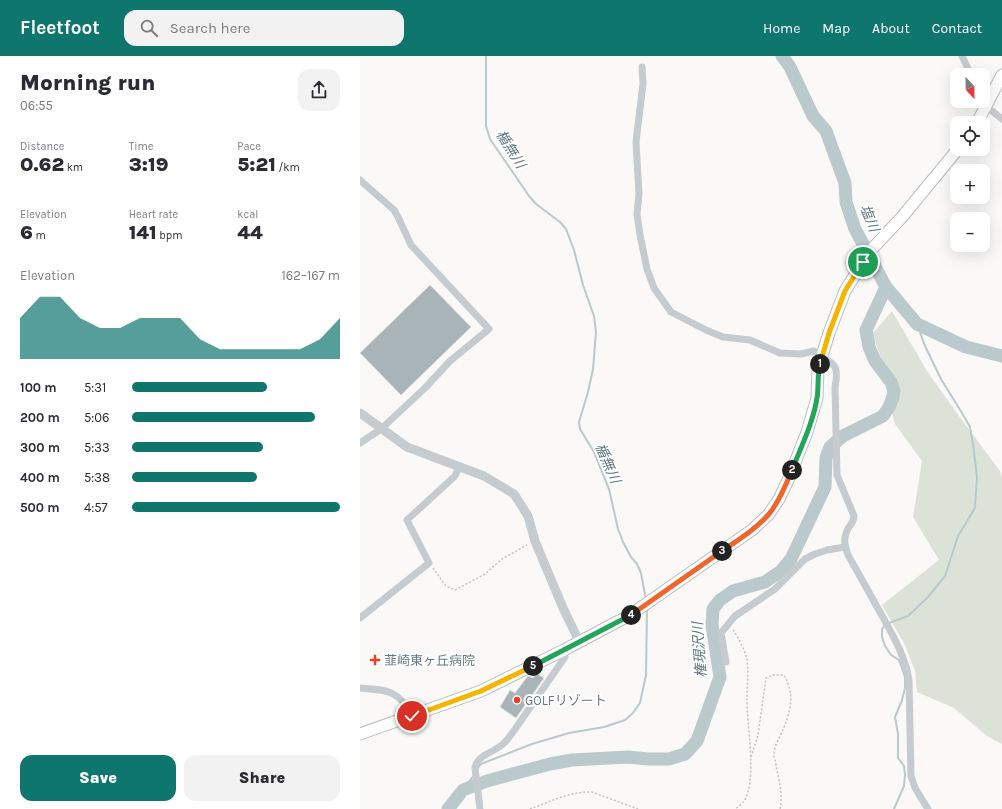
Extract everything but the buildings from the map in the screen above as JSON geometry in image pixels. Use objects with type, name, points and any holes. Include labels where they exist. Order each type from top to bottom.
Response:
[{"type":"main road","points":[[990,95],[1002,75]]},
{"type":"main road","points":[[360,734],[481,691],[630,615],[752,530],[769,514],[779,499],[789,478],[807,432],[817,398],[818,369],[829,333],[845,291],[872,249],[902,217],[953,156]]},
{"type":"street","points":[[962,56],[968,68]]},
{"type":"street","points":[[642,67],[643,84],[636,142],[639,194],[637,214],[647,269],[654,288],[671,312],[706,330],[724,337],[750,340],[780,354],[801,354],[814,351],[832,362],[837,374],[835,387],[837,475],[854,516],[854,520],[844,537],[845,547],[848,555],[892,633],[905,662],[909,680],[911,776],[915,788],[928,809]]},
{"type":"street","points":[[990,108],[1002,119]]},
{"type":"street","points":[[360,180],[394,210],[410,245],[489,329],[450,361],[425,388],[381,429],[360,443]]},
{"type":"street","points":[[360,413],[407,447],[484,476],[514,494],[528,516],[535,541],[579,641]]},
{"type":"street","points":[[360,618],[429,563],[407,520],[455,476],[459,467]]},
{"type":"street","points":[[726,662],[721,633],[735,616],[775,588],[805,559],[827,550],[845,547]]},
{"type":"street","points":[[480,809],[475,768],[476,763],[482,757],[504,744],[565,657],[564,650]]},
{"type":"street","points":[[360,688],[382,689],[401,698],[412,716]]},
{"type":"path","points":[[429,563],[446,586],[455,590],[485,574],[502,559],[535,541]]},
{"type":"path","points":[[728,623],[747,659],[747,698],[751,757],[749,787],[744,801],[735,809]]},
{"type":"path","points":[[751,757],[758,735],[766,678],[773,675],[784,675],[790,690],[791,706],[787,721],[776,745],[774,754],[780,785],[780,809]]},
{"type":"path","points":[[530,809],[561,798],[584,792],[592,792],[638,809]]},
{"type":"shaded area","points":[[892,311],[927,371],[1000,471],[1002,477],[1002,744],[987,736],[954,708],[917,692],[915,671],[905,645],[882,605],[939,560],[913,517],[922,461],[895,424],[892,413],[898,393],[897,380],[882,361],[872,334]]},
{"type":"waterway","name":"楯無川","points":[[486,56],[486,126],[490,139],[529,196],[536,204],[560,222],[566,229],[594,316],[596,332],[593,369],[579,422],[580,429],[594,452],[609,489],[618,529],[623,542],[641,573],[646,600]]},
{"type":"waterway","name":"塩川","points":[[782,56],[790,67],[813,116],[826,131],[845,183],[846,202],[855,229],[886,287],[917,324],[966,347],[1002,356]]},
{"type":"waterway","name":"権現沢川","points":[[448,809],[463,790],[487,781],[550,764],[572,760],[628,757],[669,759],[685,754],[697,741],[720,677],[712,625],[713,609],[720,600],[733,591],[765,582],[781,571],[791,559],[825,487],[826,458],[830,447],[843,436],[883,416],[889,407],[894,391],[891,382],[875,361],[869,347],[866,330],[886,287]]},
{"type":"waterway","points":[[889,623],[908,616],[928,597],[945,576],[958,536],[975,508],[977,477],[970,427],[941,379],[925,346],[917,324]]},
{"type":"waterway","name":"楯無川","points":[[478,768],[481,764],[532,744],[569,733],[604,727],[625,720],[633,713],[640,703],[646,675],[647,608]]},
{"type":"waterway","points":[[885,625],[882,629],[882,637],[885,646],[891,655],[899,660],[905,677],[905,688],[895,717],[898,734],[898,758],[904,766],[905,775],[904,786],[894,809]]},
{"type":"waterway","name":"楯無川","points":[[463,790],[474,775]]},
{"type":"place","name":"韮崎東ヶ丘病院","points":[[375,660]]},
{"type":"place","name":"GOLFリゾート","points":[[517,700]]},
{"type":"route","points":[[412,716],[481,691],[514,676],[630,615],[752,530],[769,514],[779,499],[789,478],[807,432],[817,398],[818,369],[829,333],[845,291],[863,262]]}]
